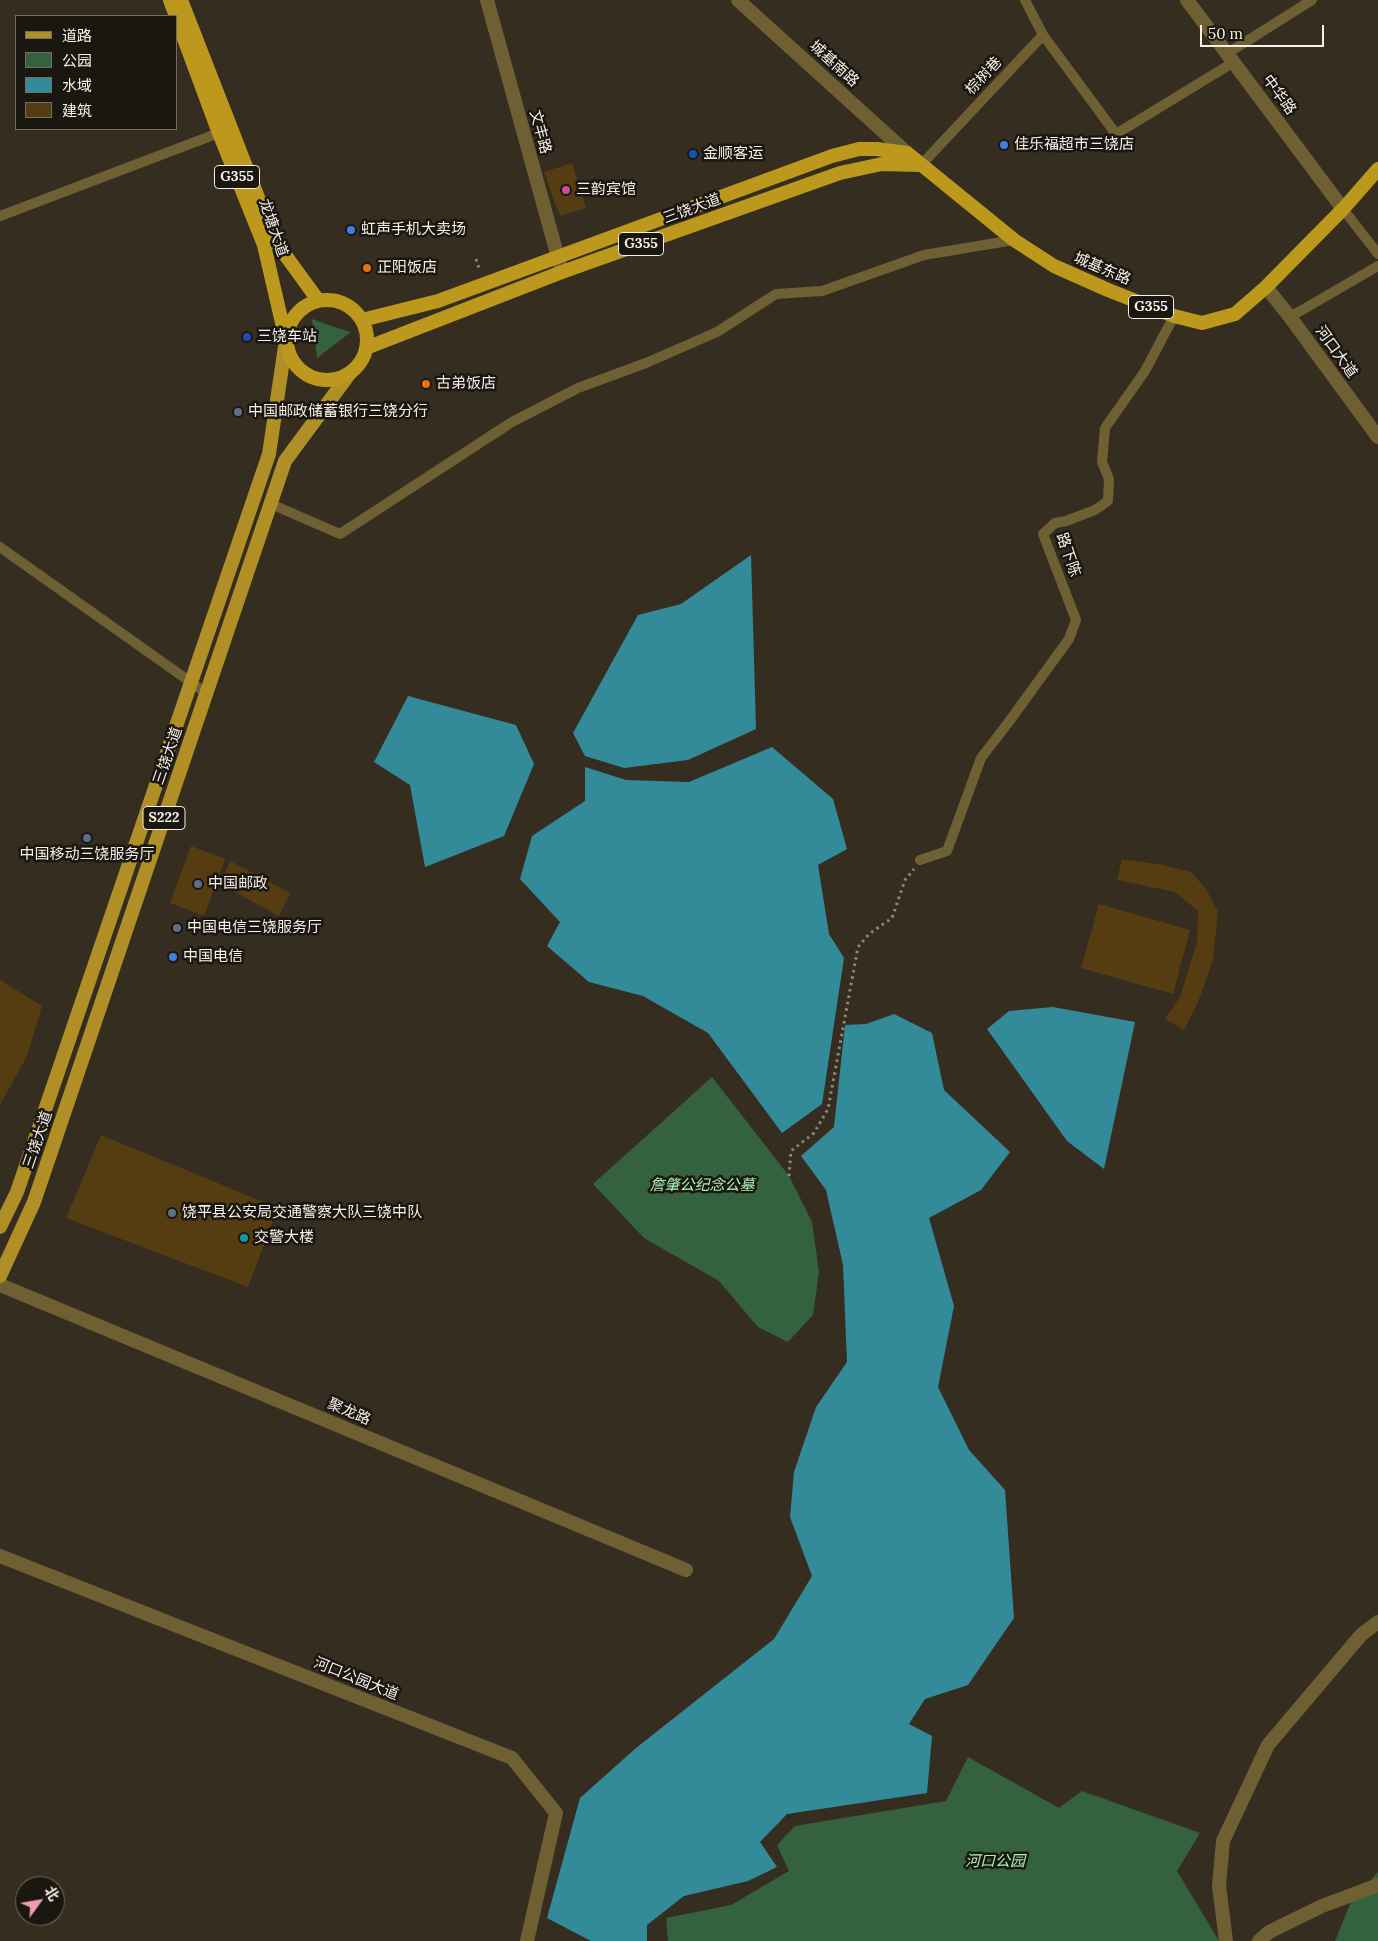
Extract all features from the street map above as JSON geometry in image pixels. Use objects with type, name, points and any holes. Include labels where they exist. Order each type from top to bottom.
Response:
[{"type":"highway","name":"龙塘大道","points":[[170,0],[175,15]]},
{"type":"highway","name":"龙塘大道","points":[[181,0],[225,131]]},
{"type":"highway","name":"龙塘大道","points":[[178,22],[225,131],[269,243],[286,340]]},
{"type":"highway","name":"三饶大道","points":[[362,320],[438,301],[832,156],[869,149],[907,153]]},
{"type":"highway","name":"城基东路","points":[[907,153],[1014,240],[1054,266],[1174,316],[1202,323],[1235,314],[1266,287],[1343,209],[1378,169]]},
{"type":"highway","name":"三饶大道","points":[[366,348],[562,272],[840,173],[882,164],[921,165]]},
{"type":"highway","name":"龙塘大道","points":[[269,243],[318,300]]},
{"type":"highway","points":[[286,340],[289,326],[295,314],[306,305],[318,300],[332,300],[345,304],[355,311],[362,320],[366,332],[365,355],[359,365],[350,373]]},
{"type":"highway","points":[[438,301],[444,317]]},
{"type":"highway","name":"G355","points":[[286,340],[288,352],[294,364],[303,373],[314,379],[333,380],[350,373]]},
{"type":"main road","name":"三饶大道","points":[[0,1227],[17,1192],[269,454],[286,340]]},
{"type":"main road","name":"三饶大道","points":[[0,1276],[34,1202],[285,461],[350,373]]},
{"type":"main road","points":[[269,454],[285,461]]},
{"type":"street","name":"文丰路","points":[[487,0],[562,272]]},
{"type":"street","name":"城基南路","points":[[738,0],[907,153]]},
{"type":"street","name":"中华路","points":[[1187,0],[1343,209]]},
{"type":"street","points":[[869,149],[874,140],[875,131],[872,122]]},
{"type":"street","name":"河口大道","points":[[1266,287],[1378,437]]},
{"type":"street","name":"聚龙路","points":[[0,1285],[686,1570]]},
{"type":"street","name":"河口公园大道","points":[[0,1556],[512,1758],[556,1813],[527,1941]]},
{"type":"street","points":[[1226,1941],[1219,1886],[1224,1841],[1264,1754],[1268,1746],[1361,1635],[1378,1622]]},
{"type":"street","points":[[1259,1941],[1269,1932],[1322,1906],[1378,1885]]},
{"type":"lane","points":[[1025,0],[1043,35],[1116,134],[1312,0]]},
{"type":"lane","name":"棕树巷","points":[[921,165],[1043,35]]},
{"type":"lane","points":[[0,216],[225,131]]},
{"type":"lane","points":[[1343,209],[1378,254]]},
{"type":"lane","points":[[271,504],[340,534],[512,422],[578,388],[646,363],[717,332],[776,294],[822,291],[924,255],[1014,240]]},
{"type":"lane","points":[[1290,317],[1378,266]]},
{"type":"lane","name":"路下陈","points":[[920,860],[947,851],[981,758],[1068,639],[1076,620],[1043,534],[1055,523],[1095,510],[1108,501],[1109,479],[1102,462],[1106,428],[1145,371],[1174,316]]},
{"type":"lane","points":[[0,547],[206,693]]},
{"type":"path","points":[[789,1176],[792,1151],[814,1133],[828,1109],[858,947],[869,934],[892,918],[905,880],[920,860]]},
{"type":"green space","points":[[312,319],[331,326],[351,332],[317,358]]},
{"type":"green space","name":"詹肇公纪念公墓","points":[[712,1077],[789,1176],[812,1222],[819,1272],[813,1315],[788,1342],[758,1327],[719,1281],[644,1238],[593,1184]]},
{"type":"green space","name":"河口公园","points":[[968,1757],[1059,1808],[1082,1791],[1200,1833],[1177,1871],[1219,1941],[668,1941],[666,1918],[731,1905],[789,1871],[777,1845],[795,1826],[946,1801]]},
{"type":"green space","points":[[1378,1872],[1378,1941],[1335,1941],[1351,1902]]},
{"type":"water","points":[[751,555],[756,729],[688,760],[624,768],[585,756],[573,733],[638,615],[681,604]]},
{"type":"water","points":[[408,696],[516,725],[534,764],[504,836],[425,867],[410,785],[374,762]]},
{"type":"water","points":[[772,747],[833,799],[847,849],[818,865],[829,934],[844,958],[822,1104],[782,1133],[708,1033],[643,996],[589,982],[547,946],[560,922],[520,879],[532,836],[585,801],[585,767],[626,780],[689,782]]},
{"type":"water","points":[[1053,1007],[1135,1022],[1104,1169],[1067,1141],[987,1029],[1009,1011]]},
{"type":"water","points":[[894,1014],[932,1033],[944,1090],[1010,1152],[981,1190],[929,1218],[954,1306],[938,1387],[969,1450],[1005,1490],[1014,1618],[968,1685],[925,1699],[909,1724],[932,1736],[927,1793],[787,1814],[760,1842],[777,1867],[748,1881],[684,1896],[647,1925],[647,1941],[591,1941],[547,1918],[580,1798],[636,1748],[774,1639],[812,1576],[790,1517],[794,1472],[816,1407],[847,1362],[843,1265],[826,1190],[801,1156],[834,1127],[845,1025],[866,1024]]},
{"type":"building","points":[[572,163],[586,208],[561,216],[544,172]]},
{"type":"building","points":[[191,846],[225,859],[204,916],[170,903]]},
{"type":"building","points":[[1122,859],[1162,865],[1191,872],[1206,889],[1218,912],[1213,960],[1198,1002],[1184,1030],[1165,1019],[1180,997],[1197,942],[1198,911],[1175,892],[1117,880]]},
{"type":"building","points":[[230,861],[290,893],[279,916],[220,884]]},
{"type":"building","points":[[1099,904],[1190,930],[1173,994],[1081,968]]},
{"type":"building","points":[[0,980],[42,1006],[27,1056],[0,1105]]},
{"type":"building","name":"饶平县公安局交通警察大队三饶中队","points":[[101,1135],[278,1208],[248,1287],[66,1218]]},
{"type":"place","name":"佳乐福超市三饶店","points":[[1004,145]]},
{"type":"place","name":"金顺客运","points":[[693,154]]},
{"type":"place","name":"三韵宾馆","points":[[566,190]]},
{"type":"place","name":"虹声手机大卖场","points":[[351,230]]},
{"type":"place","name":"正阳饭店","points":[[367,268]]},
{"type":"place","name":"三饶车站","points":[[247,337]]},
{"type":"place","name":"古弟饭店","points":[[426,384]]},
{"type":"place","name":"中国邮政储蓄银行三饶分行","points":[[238,412]]},
{"type":"place","name":"中国移动三饶服务厅","points":[[87,838]]},
{"type":"place","name":"中国邮政","points":[[198,884]]},
{"type":"place","name":"中国电信三饶服务厅","points":[[177,928]]},
{"type":"place","name":"中国电信","points":[[173,957]]},
{"type":"place","name":"饶平县公安局交通警察大队三饶中队","points":[[172,1213]]},
{"type":"place","name":"交警大楼","points":[[244,1238]]}]
